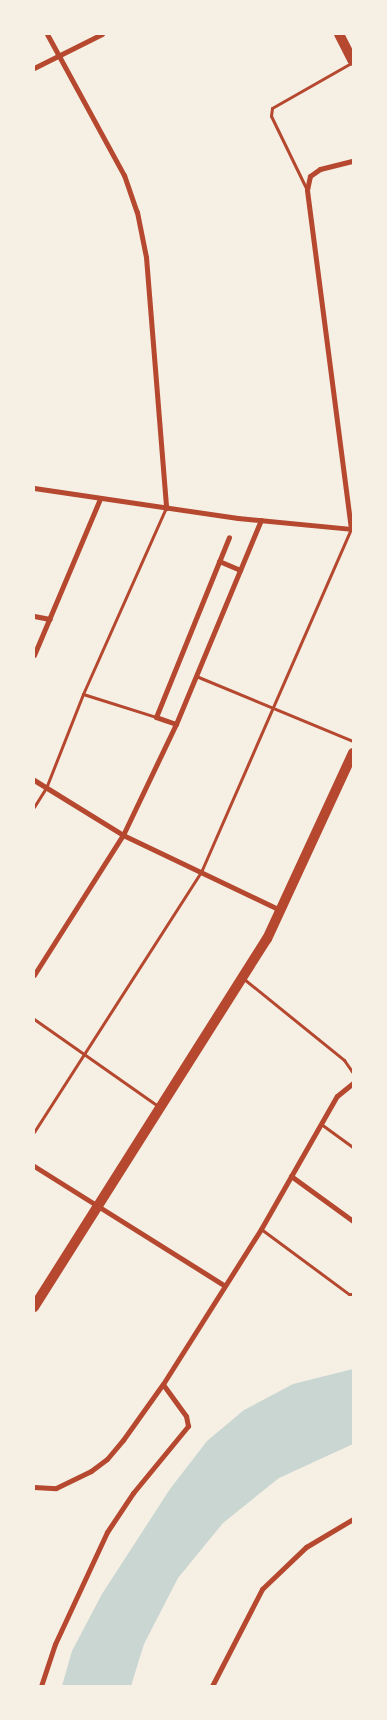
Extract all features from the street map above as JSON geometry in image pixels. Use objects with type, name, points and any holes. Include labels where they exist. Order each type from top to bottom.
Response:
[{"type":"main road","points":[[338,34],[353,62]]},
{"type":"main road","points":[[34,1307],[242,978],[282,911],[353,753]]},
{"type":"street","points":[[47,34],[124,175],[138,212],[146,257],[166,508]]},
{"type":"street","points":[[34,68],[102,34]]},
{"type":"street","points":[[34,488],[166,508],[352,529],[307,190],[310,176],[320,169],[353,161]]},
{"type":"street","points":[[34,655],[100,499]]},
{"type":"street","points":[[34,975],[123,835],[176,724],[261,520]]},
{"type":"street","points":[[176,724],[156,717],[229,537]]},
{"type":"street","points":[[219,561],[240,570]]},
{"type":"street","points":[[34,616],[50,619]]},
{"type":"street","points":[[34,780],[123,835],[282,911]]},
{"type":"street","points":[[34,1487],[56,1488],[107,1459],[163,1384],[260,1229],[337,1096],[353,1084]]},
{"type":"street","points":[[34,1166],[224,1284]]},
{"type":"street","points":[[291,1176],[353,1221]]},
{"type":"street","points":[[41,1686],[55,1644],[107,1532],[133,1493],[188,1426],[186,1416],[163,1384]]},
{"type":"street","points":[[212,1686],[262,1589],[306,1547],[353,1519]]},
{"type":"lane","points":[[307,190],[271,116],[272,108],[353,62]]},
{"type":"lane","points":[[34,807],[46,788],[83,694],[166,508]]},
{"type":"lane","points":[[34,1132],[200,872],[352,529]]},
{"type":"lane","points":[[196,676],[353,741]]},
{"type":"lane","points":[[83,694],[156,717]]},
{"type":"lane","points":[[242,978],[344,1060],[353,1072]]},
{"type":"lane","points":[[34,1019],[160,1108]]},
{"type":"lane","points":[[321,1124],[353,1147]]},
{"type":"lane","points":[[260,1229],[349,1294],[353,1294]]},
{"type":"shaded area","points":[[353,1369],[353,1444],[279,1478],[223,1523],[178,1578],[144,1644],[131,1686],[62,1686],[72,1651],[102,1594],[170,1489],[207,1441],[244,1410],[293,1384]]}]
